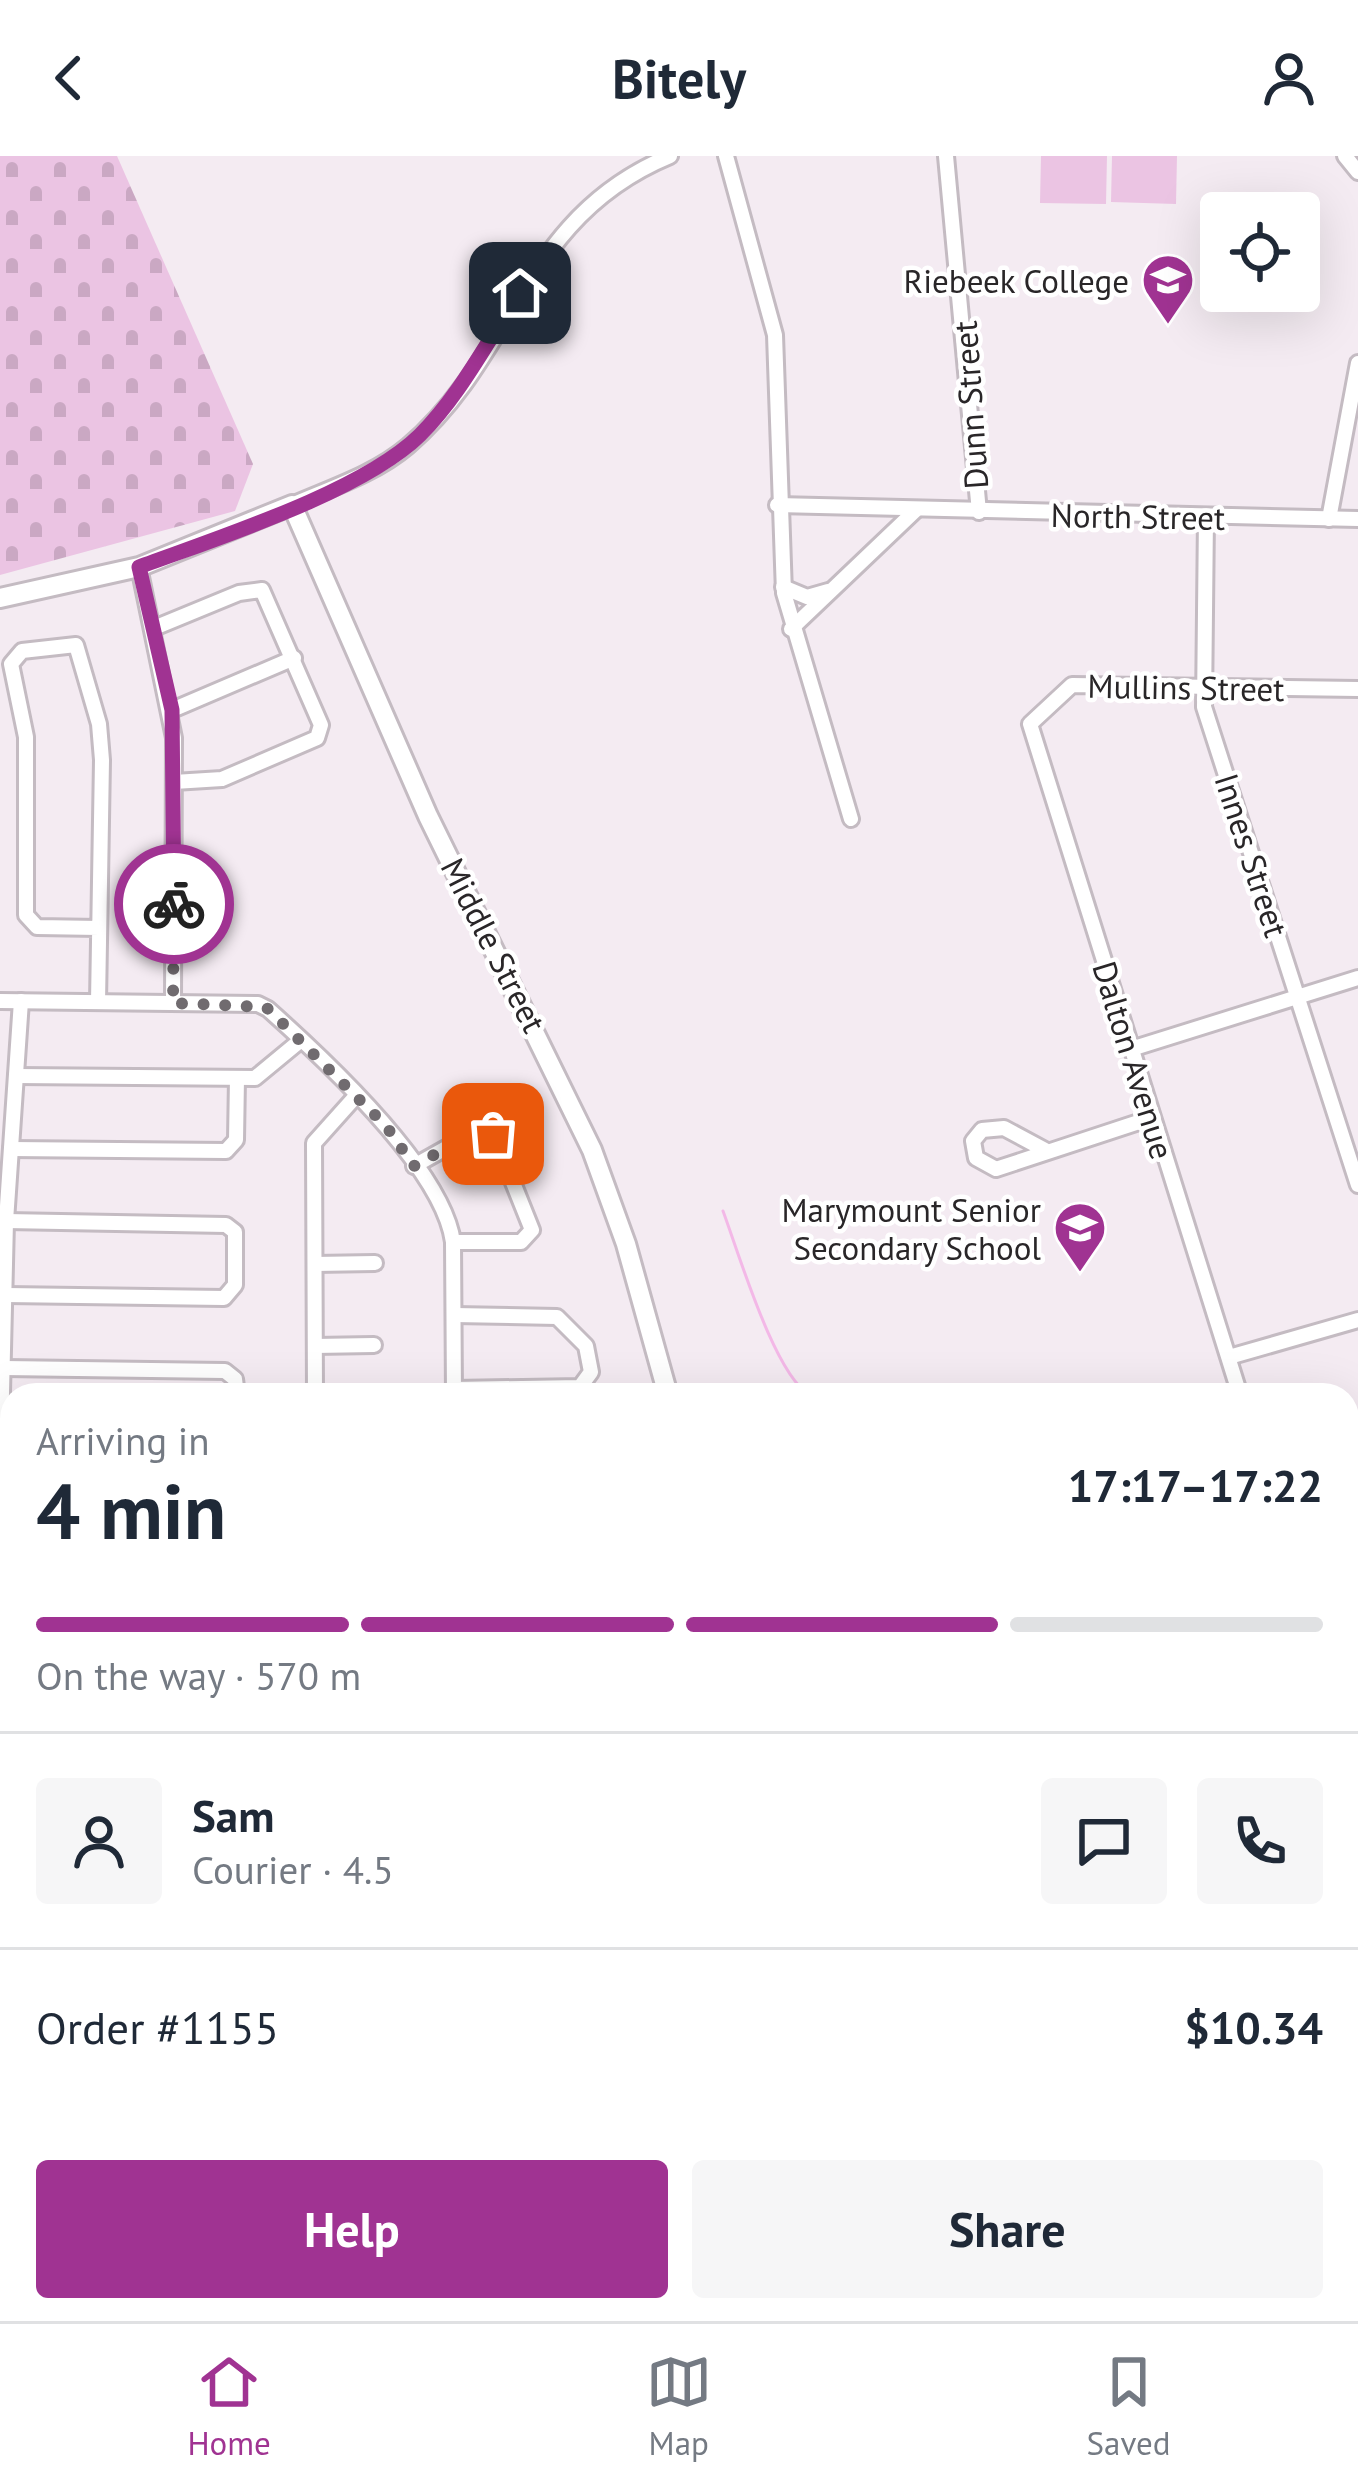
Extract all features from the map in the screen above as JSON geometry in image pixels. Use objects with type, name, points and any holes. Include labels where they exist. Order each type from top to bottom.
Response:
[{"type":"main road","points":[[0,598],[139,567],[292,505]]},
{"type":"main road","name":"Middle Street","points":[[292,505],[428,816],[586,1134],[626,1244],[665,1383]]},
{"type":"street","points":[[292,505],[404,450],[460,387],[575,215],[608,188],[670,156]]},
{"type":"street","points":[[727,156],[775,335],[777,505],[791,629],[851,819]]},
{"type":"street","name":"Dunn Street","points":[[946,156],[979,512]]},
{"type":"street","points":[[1329,519],[1358,363]]},
{"type":"street","name":"North Street","points":[[777,505],[1358,519]]},
{"type":"street","points":[[791,629],[917,509]]},
{"type":"street","name":"Innes Street","points":[[1206,516],[1201,686],[1358,1185]]},
{"type":"street","points":[[139,567],[172,710],[173,1003]]},
{"type":"street","points":[[783,586],[807,597],[832,589]]},
{"type":"street","points":[[154,628],[258,588],[320,719],[318,736],[222,779],[174,782]]},
{"type":"street","points":[[98,1002],[102,742],[82,654],[67,643],[22,651],[11,664],[27,759],[26,915],[37,927],[99,928]]},
{"type":"street","points":[[172,710],[294,658]]},
{"type":"street","name":"Mullins Street","points":[[1030,724],[1072,685],[1358,689]]},
{"type":"street","name":"Dalton Avenue","points":[[1030,724],[1237,1383]]},
{"type":"street","points":[[1131,1049],[1358,978]]},
{"type":"street","points":[[0,1001],[258,1004],[301,1040],[398,1140],[446,1219],[452,1243],[454,1383]]},
{"type":"street","points":[[5,1383],[6,1221],[21,1001]]},
{"type":"street","points":[[16,1076],[236,1078],[265,1074],[301,1040]]},
{"type":"street","points":[[11,1149],[226,1151],[236,1139],[236,1078]]},
{"type":"street","points":[[315,1383],[314,1143],[356,1096]]},
{"type":"street","points":[[1045,1150],[992,1126],[978,1133],[973,1145],[980,1163],[996,1168],[1151,1118]]},
{"type":"street","points":[[414,1166],[478,1130],[494,1135],[532,1230],[518,1242],[452,1243]]},
{"type":"street","points":[[6,1221],[226,1225],[235,1232],[235,1285],[224,1298],[6,1295]]},
{"type":"street","points":[[315,1264],[375,1263]]},
{"type":"street","points":[[454,1316],[557,1317],[586,1346],[591,1372],[583,1383]]},
{"type":"street","points":[[1229,1357],[1358,1320]]},
{"type":"street","points":[[315,1346],[374,1345]]},
{"type":"street","points":[[4,1368],[225,1371],[236,1383]]},
{"type":"green space","points":[[0,156],[117,156],[253,464],[235,511],[0,575]]},
{"type":"green space","points":[[1041,156],[1107,156],[1106,204],[1040,203]]},
{"type":"green space","points":[[1112,156],[1177,156],[1176,204],[1111,202]]},
{"type":"waterway","points":[[723,1211],[771,1340],[797,1383]]},
{"type":"way so far","points":[[174,904],[173,1003],[266,1007],[386,1126],[414,1166],[478,1130],[493,1134]]},
{"type":"place","name":"Riebeek College","points":[[1168,326]]},
{"type":"place","name":"Marymount Senior Secondary School","points":[[1080,1274]]},
{"type":"route","points":[[174,904],[172,710],[139,567],[292,505],[404,450],[460,387],[520,293]]}]
